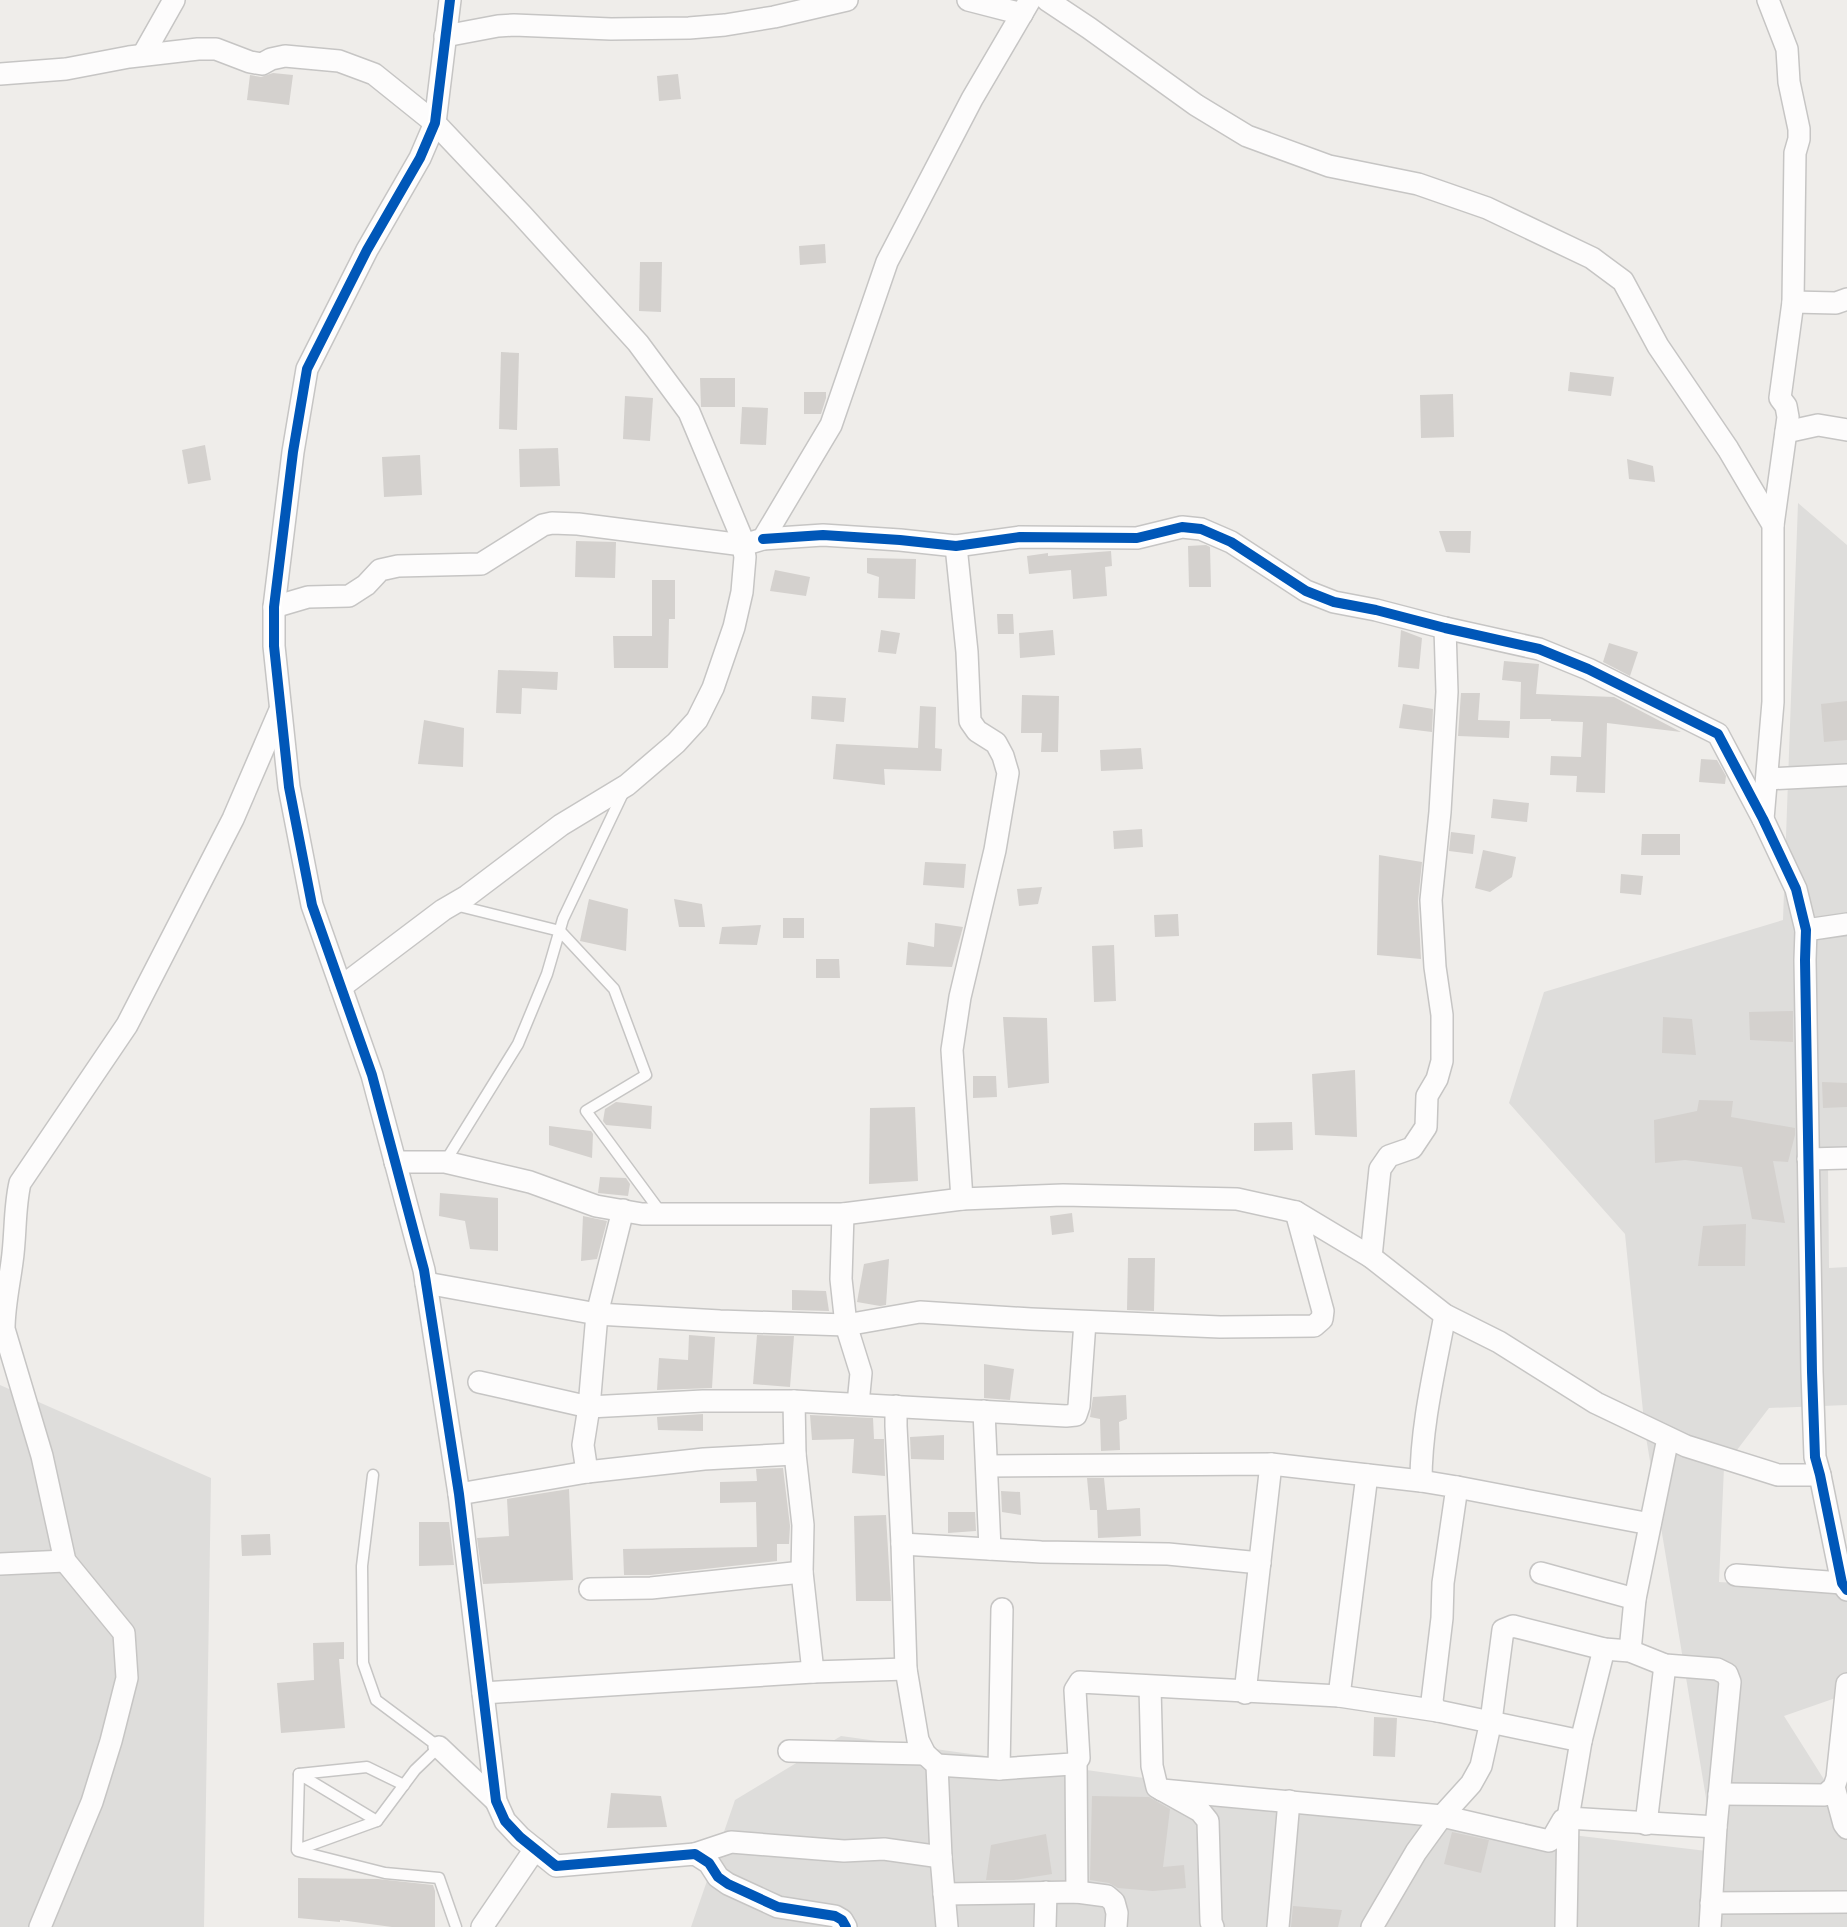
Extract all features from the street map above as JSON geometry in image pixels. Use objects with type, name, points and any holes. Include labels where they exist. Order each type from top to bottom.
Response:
[{"type":"street","points":[[143,55],[174,0]]},
{"type":"street","points":[[450,0],[435,123],[421,158],[368,250],[307,369],[293,452],[274,607],[274,646],[289,787],[312,905],[372,1075],[426,1283],[459,1494],[496,1801],[505,1821],[556,1866],[695,1854],[732,1842],[844,1851],[884,1849],[941,1857]]},
{"type":"street","points":[[445,36],[514,25],[611,29],[725,25],[847,0]]},
{"type":"street","points":[[341,987],[467,897],[561,825],[627,785],[676,743],[697,720],[713,688],[734,627],[742,593],[745,557],[831,425],[887,262],[972,99],[1026,7],[968,0]]},
{"type":"street","points":[[1047,0],[1196,105],[1247,136],[1329,166],[1418,184],[1487,208],[1592,258],[1623,281],[1658,346],[1728,449],[1773,525]]},
{"type":"street","points":[[1763,819],[1773,702],[1773,525],[1788,417],[1786,406],[1780,398],[1780,390],[1793,302],[1795,153],[1799,139],[1789,82],[1787,49],[1768,0]]},
{"type":"street","points":[[0,74],[66,69],[173,51],[216,49],[262,64],[285,56],[339,61],[374,74],[435,123],[638,343],[689,412],[741,536],[753,542]]},
{"type":"street","points":[[1793,302],[1836,303],[1847,299]]},
{"type":"street","points":[[1786,432],[1818,425],[1847,430]]},
{"type":"street","points":[[274,607],[308,597],[349,596],[366,585],[380,570],[398,566],[481,564],[532,531],[552,523],[753,542],[823,535],[956,547],[1020,537],[1137,538],[1182,527],[1201,529],[1231,542],[1306,591],[1334,602],[1539,649],[1588,669],[1718,734],[1796,889],[1806,930],[1814,1445],[1844,1587],[1736,1575]]},
{"type":"street","points":[[956,547],[967,652],[970,721],[977,731],[996,743],[1008,773],[995,850],[960,997],[951,1050],[962,1199]]},
{"type":"street","points":[[1371,1257],[1380,1168],[1389,1156],[1412,1148],[1426,1127],[1427,1096],[1437,1079],[1442,1061],[1442,1015],[1432,900],[1447,692],[1445,628]]},
{"type":"street","points":[[40,1927],[92,1802],[127,1678],[124,1633],[65,1561],[43,1456],[4,1329],[16,1200],[20,1183],[127,1025],[233,819],[281,708]]},
{"type":"street","points":[[1767,779],[1847,775]]},
{"type":"street","points":[[1806,930],[1847,923]]},
{"type":"street","points":[[1808,1159],[1843,1153]]},
{"type":"street","points":[[395,1162],[445,1162],[530,1182],[596,1206],[642,1214],[843,1214],[962,1199],[1063,1195],[1237,1199],[1296,1212],[1371,1257],[1445,1315],[1499,1342],[1596,1403],[1668,1438],[1778,1475],[1820,1475]]},
{"type":"street","points":[[587,1472],[583,1445],[597,1314],[622,1210]]},
{"type":"street","points":[[426,1283],[597,1314],[720,1321],[846,1325],[920,1312],[1220,1327],[1314,1326],[1322,1319],[1323,1311],[1296,1212]]},
{"type":"street","points":[[843,1214],[841,1279],[846,1325],[861,1373],[858,1404]]},
{"type":"street","points":[[1421,1481],[1429,1404],[1445,1315]]},
{"type":"street","points":[[479,1382],[589,1407],[703,1401],[794,1401],[1066,1416],[1076,1415],[1079,1406],[1084,1322]]},
{"type":"street","points":[[794,1401],[795,1454],[803,1525],[802,1572],[813,1672]]},
{"type":"street","points":[[897,1406],[906,1669],[918,1740],[931,1760],[947,1927]]},
{"type":"street","points":[[984,1411],[990,1549]]},
{"type":"street","points":[[1630,1651],[1635,1599],[1668,1438]]},
{"type":"street","points":[[459,1494],[587,1472],[704,1459],[795,1454]]},
{"type":"street","points":[[987,1466],[1271,1464],[1421,1481],[1650,1524]]},
{"type":"street","points":[[1245,1693],[1271,1464]]},
{"type":"street","points":[[1339,1696],[1367,1475]]},
{"type":"street","points":[[1438,1711],[1432,1701],[1442,1618],[1443,1583],[1457,1487]]},
{"type":"street","points":[[902,1544],[1168,1555],[1260,1563]]},
{"type":"street","points":[[0,1564],[65,1561]]},
{"type":"street","points":[[590,1589],[651,1588],[802,1572]]},
{"type":"street","points":[[1541,1573],[1635,1599]]},
{"type":"street","points":[[999,1769],[1002,1609]]},
{"type":"street","points":[[1372,1927],[1416,1852],[1442,1816],[1471,1784],[1481,1766],[1491,1721],[1503,1630],[1513,1626],[1604,1649],[1630,1651],[1665,1665],[1717,1669],[1727,1674],[1730,1682],[1716,1827],[1710,1927]]},
{"type":"street","points":[[1566,1927],[1567,1818],[1581,1741],[1604,1649]]},
{"type":"street","points":[[1646,1824],[1665,1665]]},
{"type":"street","points":[[484,1693],[813,1672],[906,1669]]},
{"type":"street","points":[[1077,1892],[1076,1762],[1079,1758],[1075,1690],[1080,1682],[1339,1696],[1438,1711],[1581,1741]]},
{"type":"street","points":[[1719,1794],[1825,1795],[1837,1778],[1847,1684]]},
{"type":"street","points":[[1150,1687],[1152,1766],[1157,1787],[1200,1811],[1208,1821],[1213,1927]]},
{"type":"street","points":[[439,1747],[496,1801]]},
{"type":"street","points":[[789,1751],[931,1760],[999,1769],[1076,1762]]},
{"type":"street","points":[[1833,1787],[1847,1828]]},
{"type":"street","points":[[1162,1790],[1442,1816],[1549,1841],[1567,1818],[1716,1827]]},
{"type":"street","points":[[1278,1927],[1289,1801]]},
{"type":"street","points":[[486,1924],[535,1849]]},
{"type":"street","points":[[695,1854],[709,1863],[718,1877],[728,1884],[778,1907],[835,1916],[842,1920],[846,1927]]},
{"type":"street","points":[[1045,1927],[1046,1892]]},
{"type":"street","points":[[944,1894],[1077,1892],[1107,1896],[1114,1902],[1117,1913],[1116,1927]]},
{"type":"street","points":[[1711,1903],[1847,1902]]},
{"type":"lane","points":[[445,1162],[518,1044],[547,974],[563,919],[627,785]]},
{"type":"lane","points":[[453,905],[560,932],[614,989],[646,1075],[586,1111],[662,1214]]},
{"type":"lane","points":[[297,1850],[377,1821],[415,1770],[439,1747],[376,1700],[363,1663],[362,1566],[373,1475]]},
{"type":"lane","points":[[299,1774],[367,1767],[404,1785]]},
{"type":"lane","points":[[299,1774],[377,1821]]},
{"type":"lane","points":[[297,1850],[299,1774]]},
{"type":"lane","points":[[297,1850],[385,1873],[439,1878],[456,1927]]},
{"type":"shaded area","points":[[1798,503],[1847,545],[1847,1165],[1828,1167],[1829,1268],[1847,1267],[1847,1405],[1769,1408],[1724,1467],[1719,1582],[1847,1590],[1847,1694],[1784,1716],[1847,1816],[1847,1927],[691,1927],[735,1800],[841,1736],[1454,1821],[1715,1852],[1645,1431],[1625,1234],[1509,1103],[1544,992],[1783,920]]},
{"type":"shaded area","points":[[0,1385],[211,1478],[204,1927],[0,1927]]},
{"type":"building","points":[[273,73],[293,75],[289,105],[247,100],[250,75],[261,77]]},
{"type":"building","points":[[678,74],[681,99],[659,101],[657,76]]},
{"type":"building","points":[[825,244],[826,263],[800,265],[799,246]]},
{"type":"building","points":[[640,262],[662,262],[661,312],[639,311]]},
{"type":"building","points":[[501,352],[519,353],[517,430],[499,429]]},
{"type":"building","points":[[1570,372],[1614,377],[1611,396],[1568,391]]},
{"type":"building","points":[[700,378],[735,378],[735,407],[701,407]]},
{"type":"building","points":[[804,392],[826,392],[821,414],[804,414]]},
{"type":"building","points":[[1453,394],[1454,437],[1421,438],[1420,395]]},
{"type":"building","points":[[625,396],[653,398],[650,441],[623,439]]},
{"type":"building","points":[[742,407],[768,408],[766,445],[740,444]]},
{"type":"building","points":[[205,445],[211,480],[188,484],[182,450]]},
{"type":"building","points":[[558,448],[560,486],[520,487],[519,449]]},
{"type":"building","points":[[420,455],[422,495],[384,497],[382,457]]},
{"type":"building","points":[[1627,459],[1653,466],[1655,482],[1629,479]]},
{"type":"building","points":[[1439,531],[1471,531],[1470,553],[1446,552]]},
{"type":"building","points":[[576,541],[616,542],[615,578],[575,577]]},
{"type":"building","points":[[1188,546],[1210,547],[1211,587],[1189,587]]},
{"type":"building","points":[[1111,551],[1112,566],[1105,567],[1107,596],[1073,599],[1071,570],[1029,574],[1027,556]]},
{"type":"building","points":[[867,558],[916,559],[915,599],[878,598],[879,577],[867,573]]},
{"type":"building","points":[[775,570],[810,577],[806,596],[770,591]]},
{"type":"building","points":[[652,580],[675,580],[675,619],[669,619],[668,668],[614,668],[613,636],[652,636]]},
{"type":"building","points":[[997,614],[1013,614],[1014,634],[998,634]]},
{"type":"building","points":[[881,630],[900,633],[896,654],[878,652]]},
{"type":"building","points":[[1053,630],[1055,655],[1020,658],[1019,633]]},
{"type":"building","points":[[1401,630],[1422,638],[1419,669],[1398,667]]},
{"type":"building","points":[[1609,643],[1638,652],[1630,676],[1603,662]]},
{"type":"building","points":[[1504,661],[1539,664],[1536,694],[1614,697],[1681,732],[1607,723],[1605,793],[1576,792],[1577,776],[1550,775],[1551,756],[1581,757],[1583,722],[1520,719],[1521,682],[1502,680]]},
{"type":"building","points":[[498,670],[558,672],[557,690],[522,688],[521,714],[496,713]]},
{"type":"building","points":[[1461,693],[1480,693],[1478,720],[1510,721],[1509,738],[1458,736]]},
{"type":"building","points":[[1022,695],[1059,696],[1058,752],[1041,752],[1042,733],[1021,733]]},
{"type":"building","points":[[812,696],[846,698],[844,722],[811,719]]},
{"type":"building","points":[[1847,701],[1847,740],[1824,742],[1821,704]]},
{"type":"building","points":[[1403,704],[1433,709],[1432,732],[1399,728]]},
{"type":"building","points":[[920,706],[936,707],[935,748],[942,749],[941,771],[884,769],[885,785],[833,779],[836,744],[918,748]]},
{"type":"building","points":[[424,720],[464,728],[463,767],[418,764]]},
{"type":"building","points":[[1141,748],[1143,769],[1101,771],[1100,750]]},
{"type":"building","points":[[1701,759],[1717,760],[1726,776],[1725,784],[1699,782]]},
{"type":"building","points":[[1493,799],[1529,803],[1527,822],[1491,818]]},
{"type":"building","points":[[1142,829],[1143,847],[1114,849],[1113,831]]},
{"type":"building","points":[[1451,832],[1475,835],[1473,854],[1449,851]]},
{"type":"building","points":[[1642,834],[1680,834],[1680,855],[1641,855]]},
{"type":"building","points":[[1483,850],[1516,857],[1512,877],[1490,892],[1475,888]]},
{"type":"building","points":[[1379,855],[1422,862],[1418,901],[1421,959],[1377,955]]},
{"type":"building","points":[[925,862],[966,864],[964,888],[923,885]]},
{"type":"building","points":[[1621,874],[1643,876],[1641,895],[1620,893]]},
{"type":"building","points":[[1042,887],[1038,904],[1019,906],[1017,889]]},
{"type":"building","points":[[589,899],[628,909],[626,951],[580,941]]},
{"type":"building","points":[[674,899],[702,904],[705,927],[679,927]]},
{"type":"building","points":[[1178,914],[1179,936],[1155,937],[1154,915]]},
{"type":"building","points":[[783,918],[804,918],[804,938],[783,938]]},
{"type":"building","points":[[935,923],[963,927],[952,967],[906,965],[908,942],[934,947]]},
{"type":"building","points":[[761,925],[757,945],[719,944],[722,927]]},
{"type":"building","points":[[1114,945],[1116,1001],[1094,1002],[1092,946]]},
{"type":"building","points":[[816,959],[839,959],[840,978],[816,978]]},
{"type":"building","points":[[1793,1011],[1793,1042],[1750,1040],[1749,1012]]},
{"type":"building","points":[[1003,1017],[1047,1018],[1049,1083],[1008,1088]]},
{"type":"building","points":[[1663,1017],[1692,1019],[1696,1055],[1662,1053]]},
{"type":"building","points":[[1355,1070],[1357,1137],[1315,1135],[1312,1074]]},
{"type":"building","points":[[973,1076],[996,1076],[997,1097],[973,1098]]},
{"type":"building","points":[[1822,1082],[1847,1083],[1847,1107],[1823,1108]]},
{"type":"building","points":[[1699,1100],[1733,1101],[1731,1117],[1795,1128],[1788,1162],[1773,1161],[1785,1223],[1752,1219],[1742,1167],[1685,1160],[1655,1163],[1654,1120],[1697,1111]]},
{"type":"building","points":[[616,1102],[652,1106],[651,1129],[606,1125],[603,1121],[605,1109]]},
{"type":"building","points":[[915,1107],[918,1181],[869,1184],[870,1108]]},
{"type":"building","points":[[1292,1122],[1293,1150],[1254,1151],[1254,1123]]},
{"type":"building","points":[[549,1126],[591,1131],[592,1158],[549,1145]]},
{"type":"building","points":[[600,1177],[626,1178],[630,1184],[628,1196],[598,1193]]},
{"type":"building","points":[[440,1193],[498,1198],[498,1251],[470,1249],[465,1221],[439,1216]]},
{"type":"building","points":[[1072,1213],[1074,1232],[1052,1235],[1050,1216]]},
{"type":"building","points":[[583,1216],[607,1221],[597,1259],[581,1261]]},
{"type":"building","points":[[1746,1224],[1745,1266],[1698,1266],[1703,1226]]},
{"type":"building","points":[[1128,1258],[1155,1258],[1154,1311],[1127,1310]]},
{"type":"building","points":[[889,1259],[886,1305],[857,1302],[864,1264]]},
{"type":"building","points":[[792,1290],[826,1291],[829,1311],[792,1310]]},
{"type":"building","points":[[689,1335],[715,1337],[712,1388],[657,1390],[659,1358],[688,1360]]},
{"type":"building","points":[[757,1335],[794,1336],[790,1387],[753,1384]]},
{"type":"building","points":[[984,1364],[1014,1369],[1010,1400],[984,1398]]},
{"type":"building","points":[[1126,1395],[1127,1419],[1119,1422],[1120,1450],[1101,1451],[1100,1419],[1090,1417],[1093,1397]]},
{"type":"building","points":[[703,1414],[703,1431],[658,1430],[657,1417]]},
{"type":"building","points":[[810,1415],[873,1418],[874,1439],[884,1439],[885,1476],[852,1473],[854,1439],[812,1440]]},
{"type":"building","points":[[944,1435],[944,1460],[911,1459],[910,1437]]},
{"type":"building","points":[[783,1468],[790,1526],[789,1544],[777,1544],[777,1561],[650,1575],[624,1575],[623,1549],[757,1547],[756,1502],[720,1503],[720,1482],[757,1481],[756,1469]]},
{"type":"building","points":[[1087,1478],[1104,1478],[1107,1510],[1140,1508],[1141,1536],[1098,1538],[1097,1510],[1090,1510]]},
{"type":"building","points":[[569,1489],[573,1580],[483,1584],[477,1538],[509,1536],[507,1499]]},
{"type":"building","points":[[1001,1491],[1020,1492],[1021,1515],[1002,1512]]},
{"type":"building","points":[[948,1512],[975,1512],[976,1531],[948,1533]]},
{"type":"building","points":[[886,1515],[891,1601],[856,1601],[854,1516]]},
{"type":"building","points":[[419,1522],[449,1522],[454,1565],[419,1566]]},
{"type":"building","points":[[270,1534],[271,1555],[242,1556],[241,1535]]},
{"type":"building","points":[[344,1642],[344,1659],[339,1659],[345,1728],[281,1733],[277,1683],[314,1680],[313,1643]]},
{"type":"building","points":[[1374,1717],[1397,1718],[1395,1757],[1373,1756]]},
{"type":"building","points":[[611,1793],[661,1796],[667,1827],[607,1828]]},
{"type":"building","points":[[1092,1796],[1149,1797],[1170,1809],[1163,1867],[1184,1865],[1186,1888],[1153,1891],[1118,1888],[1109,1883],[1090,1880]]},
{"type":"building","points":[[1452,1832],[1489,1840],[1481,1873],[1444,1864]]},
{"type":"building","points":[[1046,1834],[1052,1874],[1014,1880],[986,1880],[991,1845]]},
{"type":"building","points":[[298,1878],[378,1879],[433,1885],[435,1927],[392,1927],[298,1918]]},
{"type":"building","points":[[1293,1906],[1342,1910],[1338,1927],[1291,1927]]},
{"type":"cycle path","points":[[450,0],[435,123],[420,158],[367,250],[307,369],[293,452],[274,607],[274,646],[289,787],[312,905],[372,1075],[424,1270],[459,1494],[496,1801],[505,1821],[556,1866],[695,1854],[709,1863],[718,1877],[728,1884],[778,1907],[835,1916],[842,1920],[846,1927]]},
{"type":"cycle path","points":[[763,539],[823,535],[956,546],[1020,537],[1137,538],[1182,527],[1201,529],[1231,542],[1306,591],[1334,602],[1539,649],[1588,669],[1718,734],[1796,889],[1806,930],[1815,1457],[1842,1583],[1847,1590]]}]
